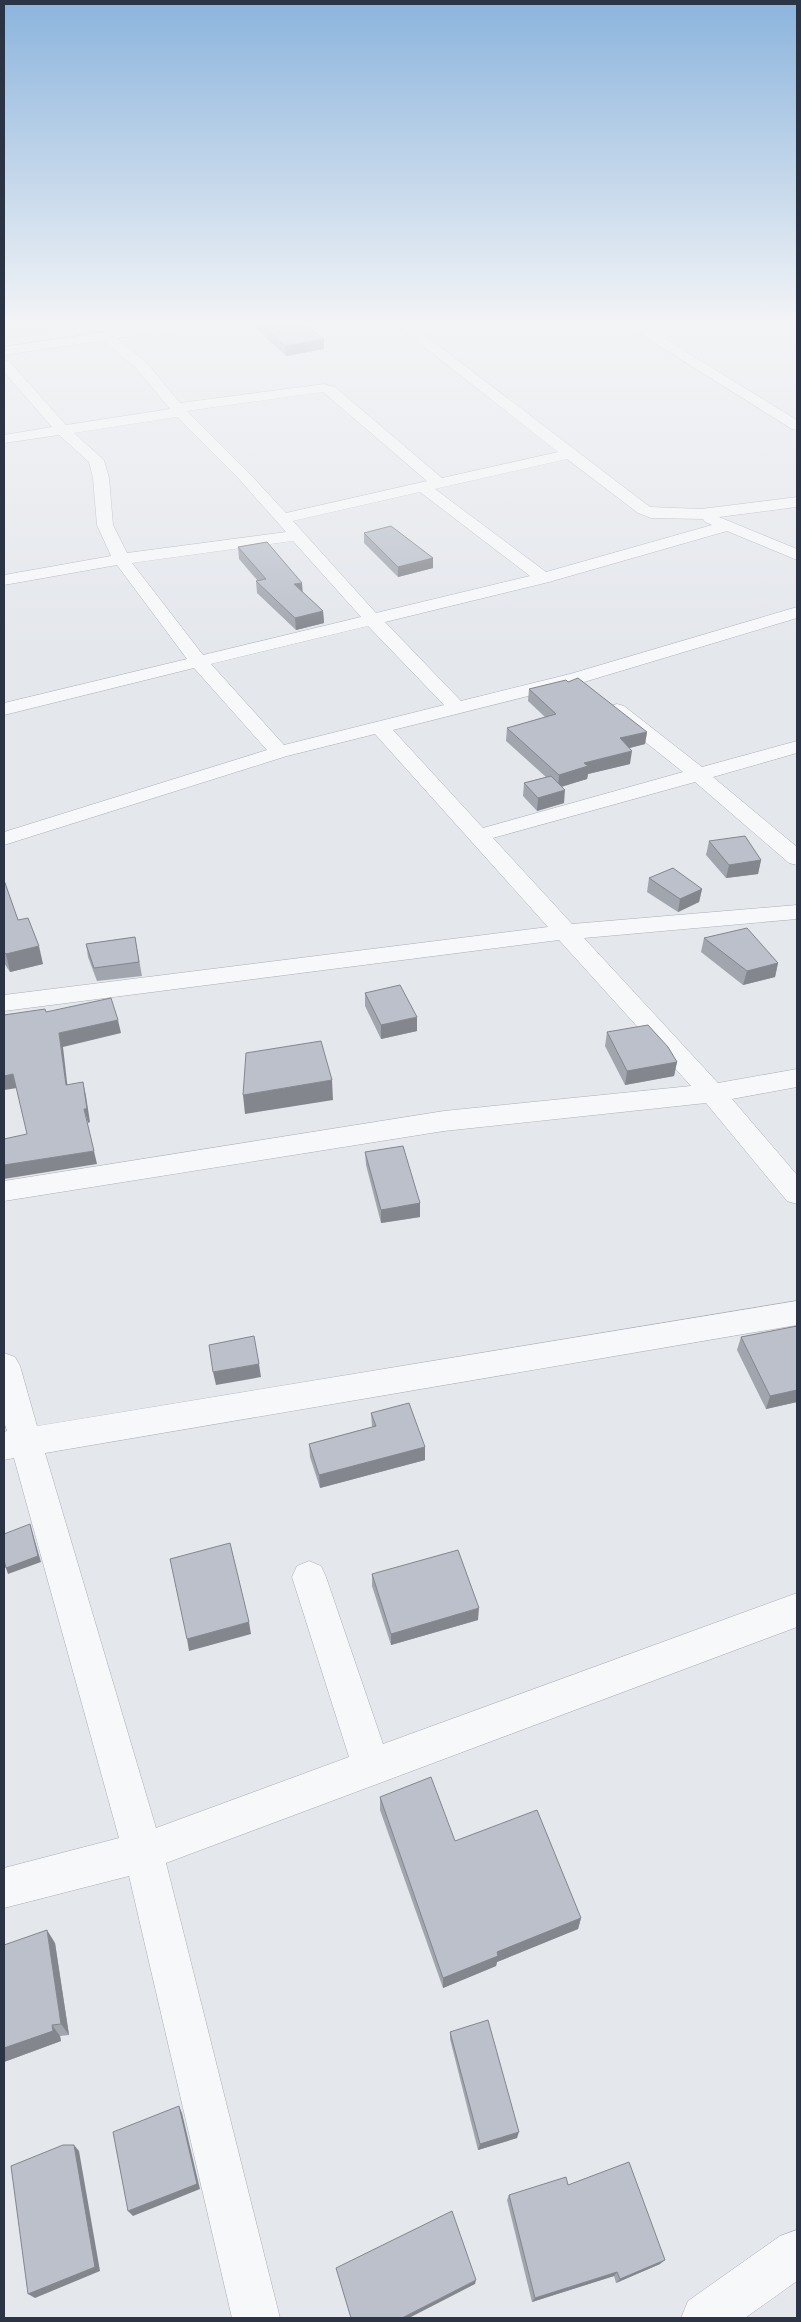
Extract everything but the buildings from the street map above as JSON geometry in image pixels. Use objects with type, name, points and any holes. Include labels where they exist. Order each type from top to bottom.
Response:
[{"type":"street","points":[[4,439],[72,428]]},
{"type":"street","points":[[196,428],[244,476],[372,619],[456,707]]},
{"type":"street","points":[[370,428],[429,484],[543,578]]},
{"type":"street","points":[[539,428],[644,510],[663,514],[701,514],[797,502]]},
{"type":"street","points":[[62,430],[96,460],[101,478],[105,525],[121,559],[198,663],[280,752]]},
{"type":"street","points":[[281,519],[572,453]]},
{"type":"street","points":[[701,514],[797,555]]},
{"type":"street","points":[[6,703],[198,663],[543,578],[728,526]]},
{"type":"street","points":[[4,580],[121,559],[296,536]]},
{"type":"street","points":[[4,839],[280,752],[456,707],[590,688],[797,612]]},
{"type":"street","points":[[590,688],[699,774],[797,858]]},
{"type":"street","points":[[379,727],[712,1093],[797,1194]]},
{"type":"street","points":[[477,836],[797,747]]},
{"type":"street","points":[[4,1003],[564,932],[797,912]]},
{"type":"street","points":[[4,1190],[444,1120],[712,1093],[797,1078]]},
{"type":"street","points":[[14,1444],[797,1313]]},
{"type":"street","points":[[4,1366],[14,1444],[143,1852],[256,2318]]},
{"type":"street","points":[[309,1576],[372,1768]]},
{"type":"street","points":[[4,1888],[143,1852],[797,1610]]},
{"type":"street","points":[[705,2318],[797,2253]]}]
